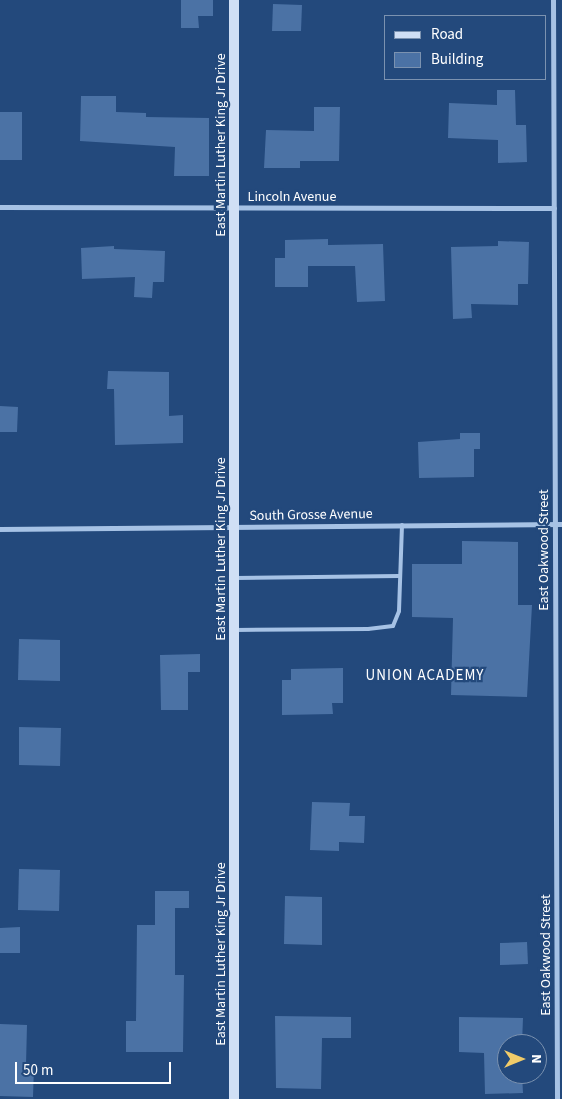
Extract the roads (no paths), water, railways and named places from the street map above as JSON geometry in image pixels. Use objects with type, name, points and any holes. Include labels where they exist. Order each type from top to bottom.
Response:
[{"type":"street","name":"East Martin Luther King Jr Drive","points":[[234,0],[234,1099]]},
{"type":"street","name":"East Oakwood Street","points":[[553,0],[557,1099]]},
{"type":"street","name":"Lincoln Avenue","points":[[0,207],[554,208]]},
{"type":"street","points":[[554,224],[562,224]]},
{"type":"street","name":"South Grosse Avenue","points":[[0,529],[562,524]]},
{"type":"lane","points":[[235,630],[368,629],[392,626],[399,611],[402,525]]},
{"type":"lane","points":[[235,578],[399,576]]},
{"type":"district","name":"UNION ACADEMY","points":[[425,676]]}]
